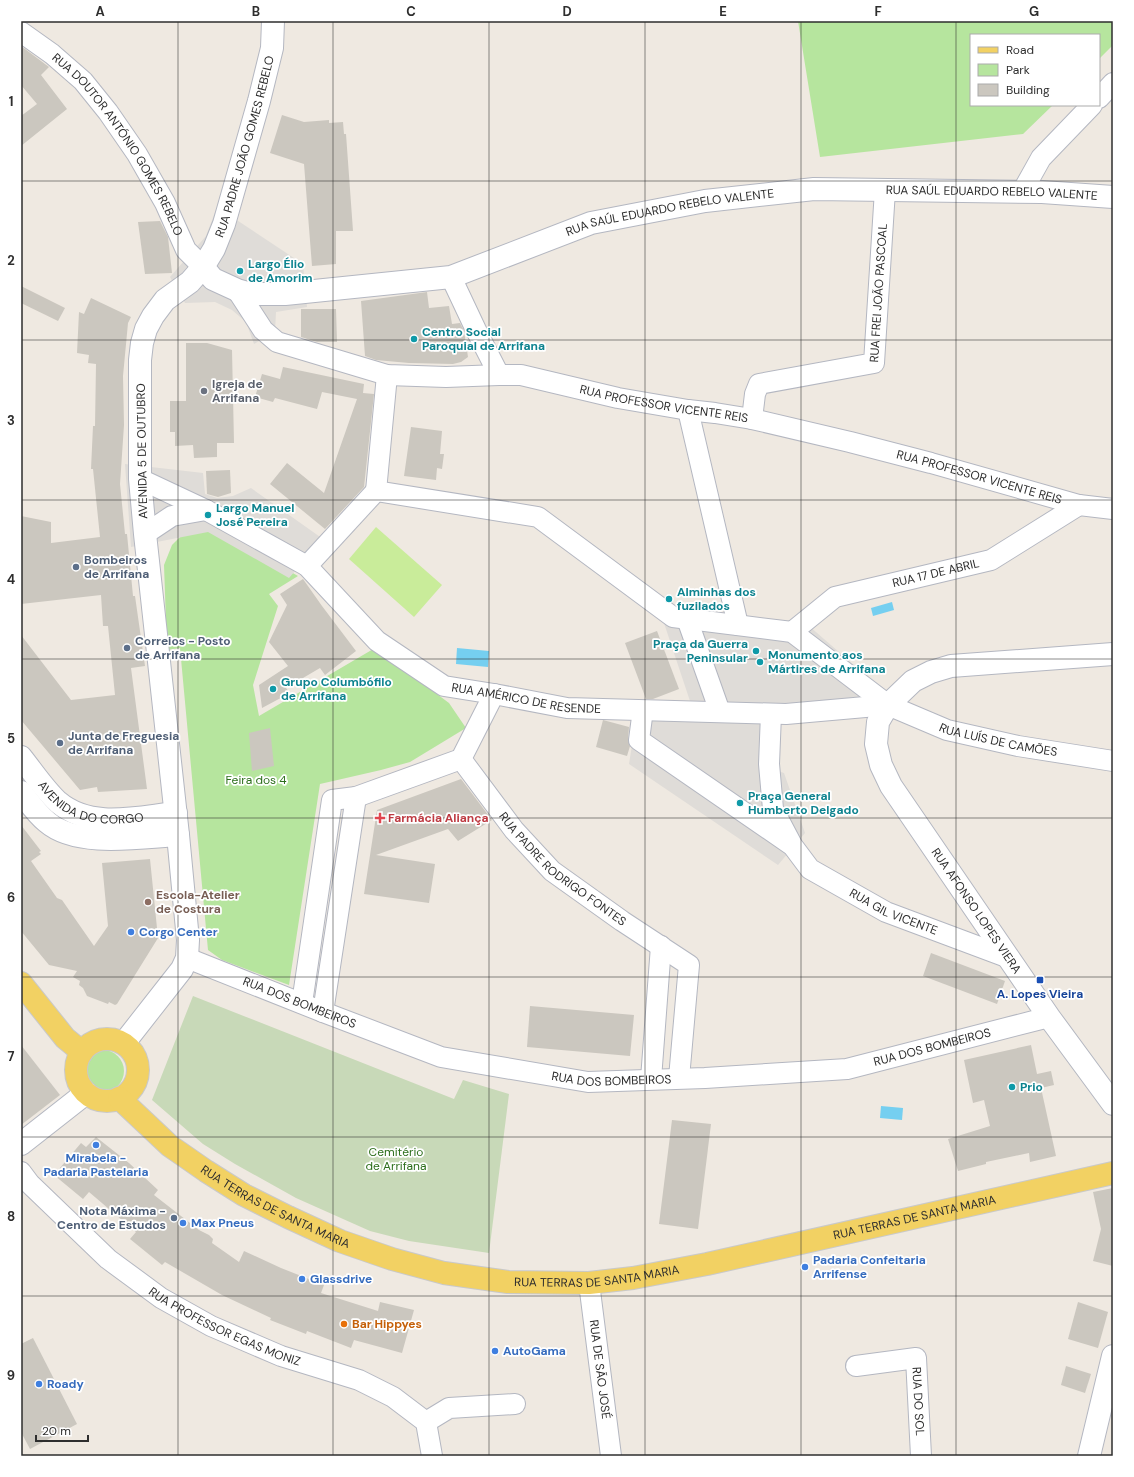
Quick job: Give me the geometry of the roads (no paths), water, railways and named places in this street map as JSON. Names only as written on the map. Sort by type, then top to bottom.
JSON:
[{"type":"main road","points":[[21,983],[65,1038],[82,1052]]},
{"type":"main road","points":[[106,1039],[124,1043],[136,1058],[138,1067],[134,1086],[127,1093],[111,1101],[94,1098],[86,1093],[80,1086],[76,1069],[82,1052],[88,1045],[96,1040],[106,1039]]},
{"type":"main road","name":"RUA TERRAS DE SANTA MARIA","points":[[119,1098],[170,1146],[244,1195],[288,1218],[340,1241],[392,1259],[444,1273],[508,1282],[590,1283],[633,1278],[707,1264],[1113,1173]]},
{"type":"street","name":"RUA PADRE JOÃO GOMES REBELO","points":[[203,267],[214,249],[226,217],[261,93],[272,48],[274,21]]},
{"type":"street","name":"RUA DOUTOR ANTÓNIO GOMES REBELO","points":[[21,32],[52,54],[82,82],[108,112],[143,165],[165,203],[186,250],[203,267]]},
{"type":"street","points":[[1100,97],[1113,83]]},
{"type":"street","points":[[1022,192],[1040,158],[1091,106]]},
{"type":"street","name":"RUA SAÚL EDUARDO REBELO VALENTE","points":[[237,290],[251,294],[285,294],[451,277],[591,223],[705,200],[814,189],[1022,192],[1113,197]]},
{"type":"street","name":"RUA FREI JOÃO PASCOAL","points":[[752,419],[755,394],[759,384],[874,362],[885,190]]},
{"type":"street","points":[[203,267],[213,278],[237,290]]},
{"type":"street","name":"AVENIDA 5 DE OUTUBRO","points":[[124,1043],[182,969],[187,958],[188,940],[176,813],[144,534],[140,479],[140,360],[142,343],[146,329],[153,316],[166,300],[190,282],[203,267]]},
{"type":"street","points":[[451,277],[499,375]]},
{"type":"street","name":"RUA PROFESSOR VICENTE REIS","points":[[237,290],[263,330],[277,342],[366,369],[387,374],[446,377],[521,375],[618,398],[752,419],[931,463],[1079,506],[1113,509]]},
{"type":"street","points":[[140,479],[206,510],[307,566],[376,491],[387,374]]},
{"type":"street","points":[[688,410],[738,626]]},
{"type":"street","points":[[376,491],[538,517],[673,618],[792,632],[888,705]]},
{"type":"street","name":"RUA 17 DE ABRIL","points":[[792,632],[835,597],[991,560],[1079,506]]},
{"type":"street","points":[[144,534],[172,516],[206,510]]},
{"type":"street","name":"RUA AMÉRICO DE RESENDE","points":[[307,566],[377,641],[444,686],[567,708],[720,712]]},
{"type":"street","points":[[687,619],[720,712],[786,714],[888,705]]},
{"type":"street","name":"RUA AFONSO LOPES VIERA","points":[[1113,654],[951,666],[931,672],[913,681],[888,705],[878,722],[876,744],[881,765],[891,786],[1049,1017],[1113,1104]]},
{"type":"street","points":[[302,1003],[332,800],[356,797],[461,760],[494,694]]},
{"type":"street","name":"RUA LUÍS DE CAMÕES","points":[[888,705],[947,730],[1018,746],[1113,761]]},
{"type":"street","points":[[771,714],[769,764],[773,809],[792,845]]},
{"type":"street","points":[[642,717],[639,740],[792,845]]},
{"type":"street","name":"AVENIDA DO CORGO","points":[[21,757],[48,792],[59,803],[85,817],[97,820],[109,820],[176,813]]},
{"type":"street","name":"RUA PADRE RODRIGO FONTES","points":[[461,760],[514,830],[552,871],[622,922],[689,965],[679,1078]]},
{"type":"street","name":"AVENIDA DO CORGO","points":[[21,792],[38,814],[48,823],[79,837],[94,839],[178,835]]},
{"type":"street","points":[[323,1012],[356,797]]},
{"type":"street","name":"RUA GIL VICENTE","points":[[792,845],[810,869],[886,912],[1009,958]]},
{"type":"street","points":[[321,875],[343,878]]},
{"type":"street","points":[[651,1079],[661,946]]},
{"type":"street","name":"RUA DOS BOMBEIROS","points":[[187,958],[441,1057],[588,1082],[705,1078],[847,1069],[1049,1017]]},
{"type":"street","points":[[21,1144],[86,1093]]},
{"type":"street","name":"RUA PROFESSOR EGAS MONIZ","points":[[21,1172],[30,1184],[108,1259],[161,1298],[211,1326],[281,1356],[359,1380],[393,1397],[426,1422]]},
{"type":"street","name":"RUA DE SÃO JOSÉ","points":[[590,1283],[611,1456]]},
{"type":"street","points":[[1089,1456],[1113,1356]]},
{"type":"street","name":"RUA DO SOL","points":[[856,1366],[916,1358],[921,1456]]},
{"type":"street","points":[[432,1456],[426,1422],[449,1408],[515,1404]]},
{"type":"water","points":[[892,602],[894,610],[873,616],[871,608]]},
{"type":"water","points":[[457,648],[489,651],[488,667],[456,664]]},
{"type":"water","points":[[881,1106],[903,1108],[902,1120],[880,1118]]},
{"type":"place","name":"Largo Élio de Amorim","points":[[240,271]]},
{"type":"place","name":"Centro Social Paroquial de Arrifana","points":[[414,339]]},
{"type":"place","name":"Igreja de Arrifana","points":[[204,391]]},
{"type":"place","name":"Largo Manuel José Pereira","points":[[208,515]]},
{"type":"place","name":"Bombeiros de Arrifana","points":[[76,567]]},
{"type":"place","name":"Alminhas dos fuzilados","points":[[669,599]]},
{"type":"place","name":"Correios - Posto de Arrifana","points":[[127,648]]},
{"type":"place","name":"Praça da Guerra Peninsular","points":[[756,651]]},
{"type":"place","name":"Monumento aos Mártires de Arrifana","points":[[760,662]]},
{"type":"place","name":"Grupo Columbófilo de Arrifana","points":[[273,689]]},
{"type":"place","name":"Junta de Freguesia de Arrifana","points":[[60,743]]},
{"type":"place","name":"Praça General Humberto Delgado","points":[[740,803]]},
{"type":"place","name":"Farmácia Aliança","points":[[380,818]]},
{"type":"place","name":"Escola-Atelier de Costura","points":[[148,902]]},
{"type":"place","name":"Corgo Center","points":[[131,932]]},
{"type":"place","name":"A. Lopes Vieira","points":[[1040,980]]},
{"type":"place","name":"Prio","points":[[1012,1087]]},
{"type":"place","name":"Mirabela - Padaria Pastelaria","points":[[96,1145]]},
{"type":"place","name":"Nota Máxima - Centro de Estudos","points":[[174,1218]]},
{"type":"place","name":"Max Pneus","points":[[183,1223]]},
{"type":"place","name":"Padaria Confeitaria Arrifense","points":[[805,1267]]},
{"type":"place","name":"Glassdrive","points":[[302,1279]]},
{"type":"place","name":"Bar Hippyes","points":[[344,1324]]},
{"type":"place","name":"AutoGama","points":[[495,1351]]},
{"type":"place","name":"Roady","points":[[39,1384]]},
{"type":"park label","name":"Feira dos 4","points":[[256,780]]},
{"type":"park label","name":"Cemitério de Arrifana","points":[[396,1159]]}]
